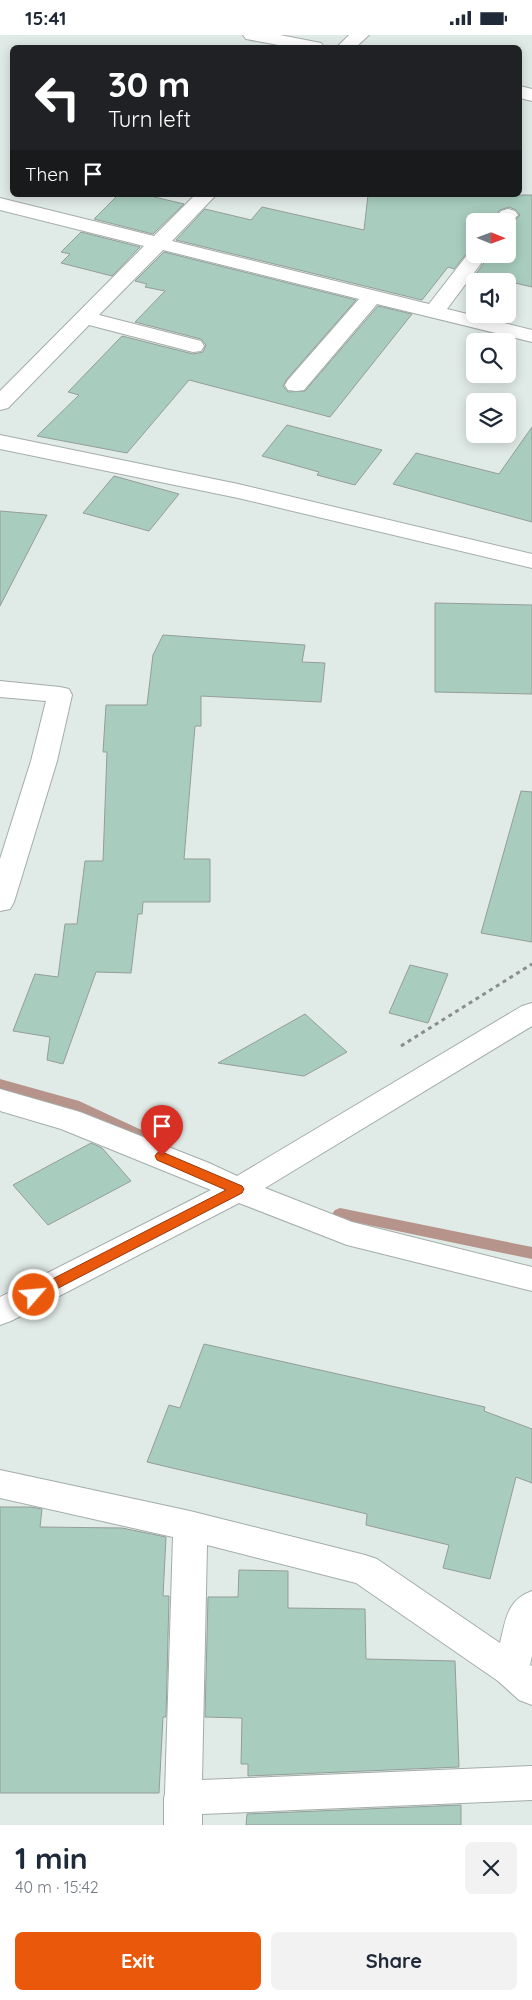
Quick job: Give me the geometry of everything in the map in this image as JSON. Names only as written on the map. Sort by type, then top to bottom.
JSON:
[{"type":"street","points":[[252,35],[304,45]]},
{"type":"street","points":[[348,45],[360,35]]},
{"type":"street","points":[[0,403],[204,197]]},
{"type":"street","points":[[0,204],[532,335]]},
{"type":"street","points":[[434,311],[471,263]]},
{"type":"street","points":[[296,385],[372,296]]},
{"type":"street","points":[[85,318],[193,346]]},
{"type":"street","points":[[0,442],[238,491],[532,561]]},
{"type":"street","points":[[0,689],[60,695],[44,761],[5,871],[0,902]]},
{"type":"street","points":[[0,1312],[238,1189],[532,1013]]},
{"type":"street","points":[[0,1100],[70,1120],[347,1233],[532,1279]]},
{"type":"street","points":[[0,1484],[190,1526],[365,1570],[521,1679]]},
{"type":"street","points":[[190,1526],[183,1812],[532,1783]]},
{"type":"street","points":[[521,1679],[524,1617],[532,1606]]},
{"type":"path","points":[[392,1051],[532,964]]},
{"type":"building","points":[[522,195],[532,195],[532,287],[516,283],[516,273],[477,273],[484,263],[516,263],[516,219],[520,215],[516,210],[509,207],[500,210],[498,213],[466,213],[466,254],[454,269],[448,267],[422,300],[176,240],[205,209],[251,220],[262,207],[364,230],[368,197],[522,197]]},
{"type":"building","points":[[116,197],[154,197],[184,204],[153,234],[94,219]]},
{"type":"building","points":[[81,232],[140,247],[112,276],[61,263],[70,254],[61,252]]},
{"type":"building","points":[[164,252],[356,300],[287,379],[283,386],[288,392],[305,391],[378,306],[412,314],[330,417],[189,380],[127,453],[37,436],[79,395],[68,392],[122,336],[193,354],[203,352],[206,345],[201,339],[135,322],[165,291],[145,287],[147,284],[135,281]]},
{"type":"building","points":[[287,425],[382,450],[355,485],[317,475],[319,472],[262,456]]},
{"type":"building","points":[[532,427],[532,522],[393,484],[416,453],[499,474]]},
{"type":"building","points":[[114,476],[179,494],[149,531],[83,513]]},
{"type":"building","points":[[0,511],[47,515],[0,606]]},
{"type":"building","points":[[435,603],[532,605],[532,694],[435,692]]},
{"type":"building","points":[[163,635],[305,645],[302,662],[325,663],[321,702],[201,696],[201,726],[195,726],[184,859],[210,859],[210,902],[143,902],[142,914],[138,914],[131,973],[96,972],[63,1064],[47,1060],[50,1037],[13,1031],[35,974],[58,977],[65,924],[77,924],[85,861],[103,861],[107,752],[103,752],[106,705],[147,705],[153,655]]},
{"type":"building","points":[[521,791],[532,792],[532,942],[481,933]]},
{"type":"building","points":[[410,965],[448,974],[428,1023],[389,1013]]},
{"type":"building","points":[[305,1014],[347,1052],[304,1076],[218,1063]]},
{"type":"building","points":[[91,1143],[102,1148],[131,1181],[48,1225],[13,1185]]},
{"type":"building","points":[[204,1344],[485,1407],[484,1411],[532,1429],[532,1483],[516,1477],[490,1579],[443,1568],[449,1545],[366,1525],[367,1514],[147,1462],[169,1405],[180,1408]]},
{"type":"building","points":[[0,1507],[42,1509],[40,1527],[122,1528],[166,1537],[163,1596],[169,1596],[166,1717],[163,1717],[159,1793],[0,1793]]},
{"type":"building","points":[[239,1570],[288,1571],[288,1608],[365,1609],[366,1659],[455,1661],[459,1767],[248,1776],[248,1764],[241,1764],[242,1718],[205,1717],[208,1597],[238,1597]]},
{"type":"building","points":[[461,1805],[461,1825],[246,1825],[247,1814]]},
{"type":"waterway","points":[[0,1084],[74,1105],[156,1143]]},
{"type":"waterway","points":[[340,1214],[532,1253]]},
{"type":"route","points":[[34,1295],[238,1189],[162,1156]]}]
